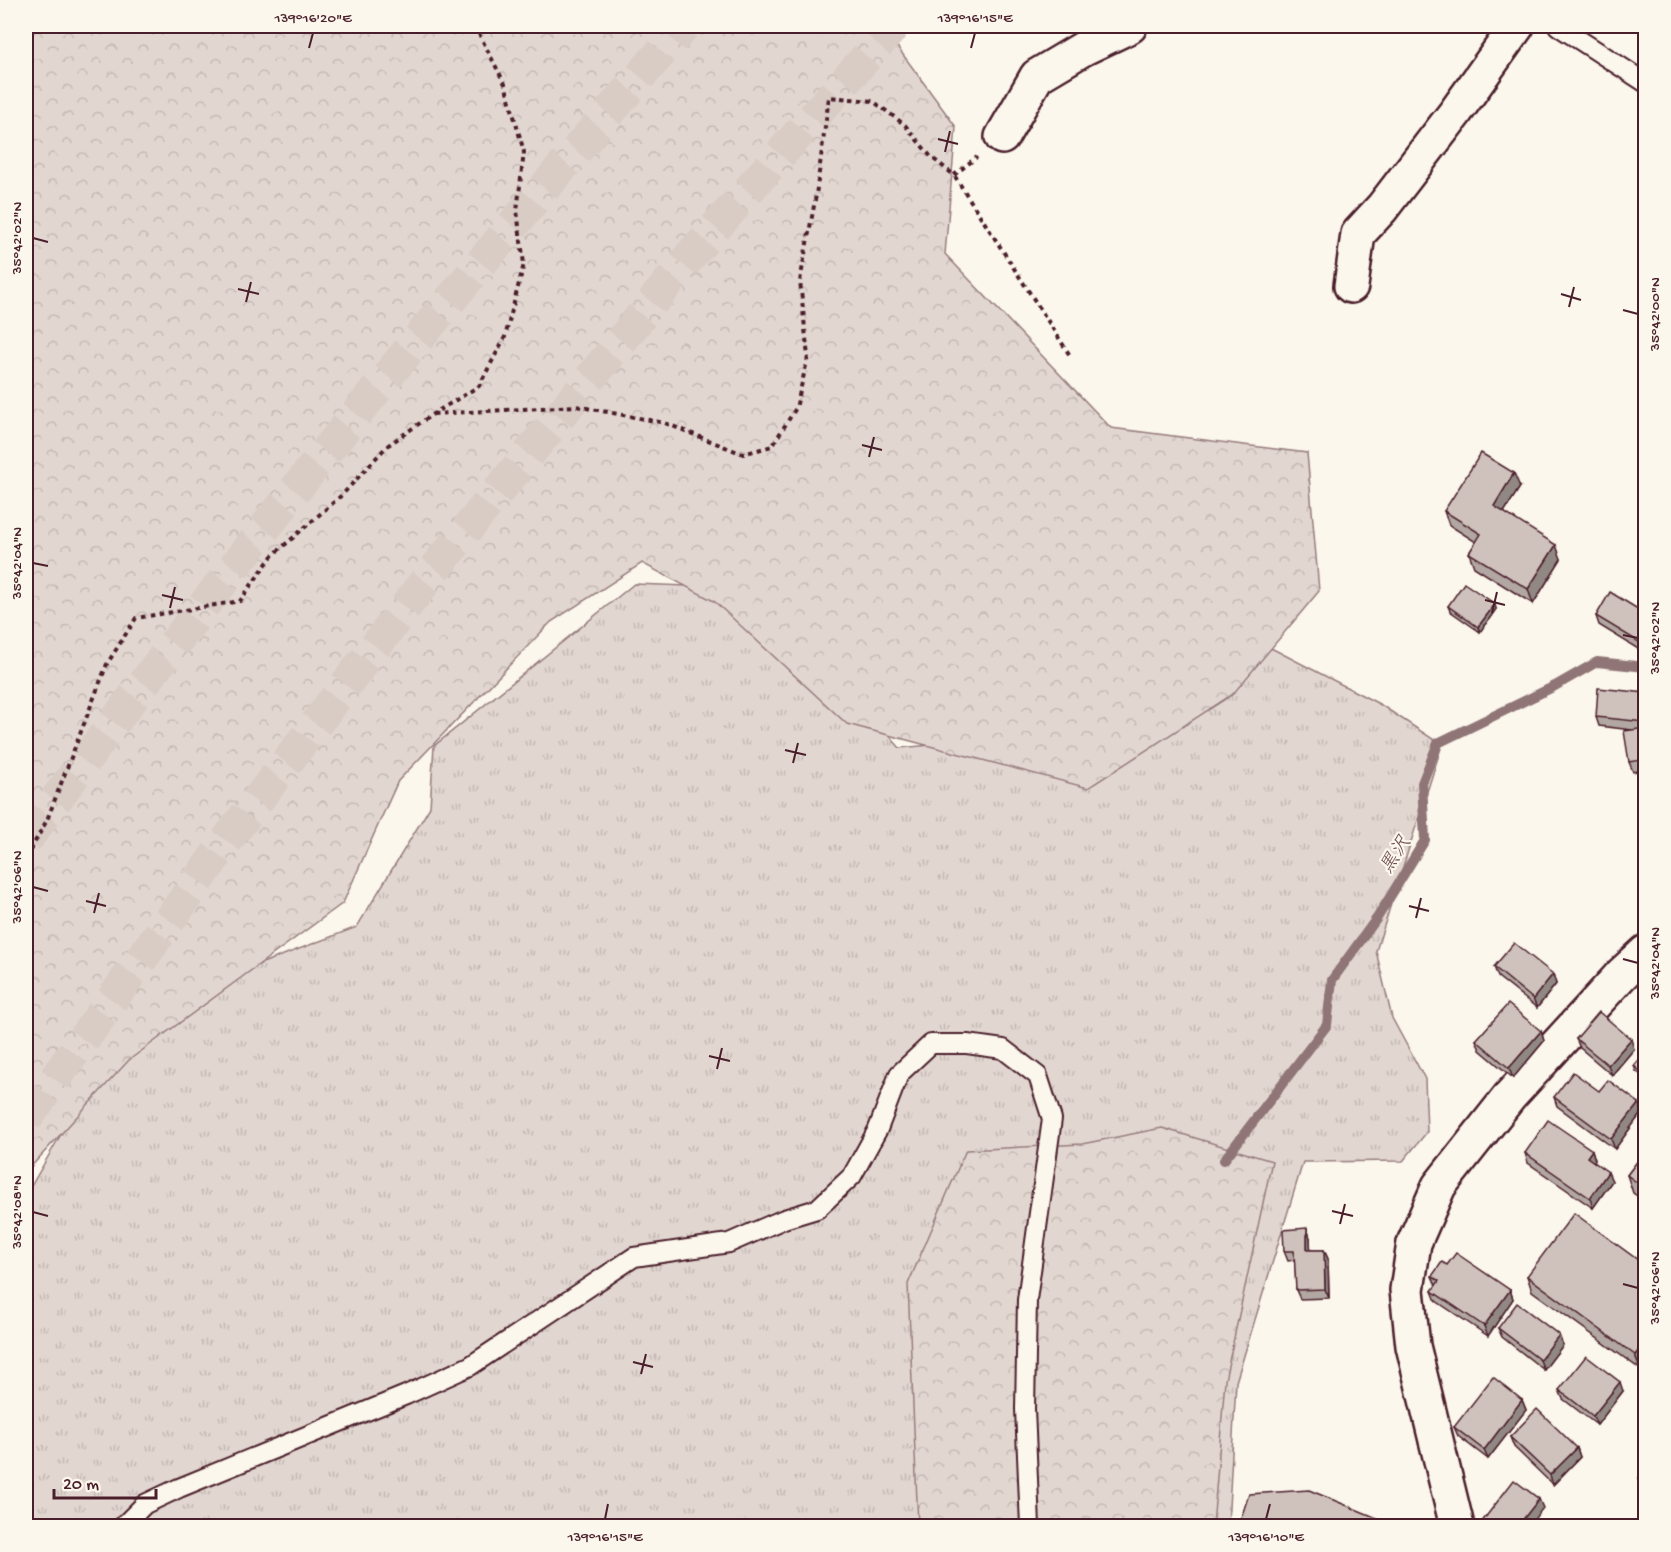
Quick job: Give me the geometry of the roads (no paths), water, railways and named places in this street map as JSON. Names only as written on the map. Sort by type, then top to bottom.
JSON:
[{"type":"street","points":[[1002,137],[1037,76],[1084,48],[1130,26]]},
{"type":"street","points":[[1351,286],[1358,234],[1382,208],[1455,113],[1517,26]]},
{"type":"street","points":[[1457,1527],[1413,1346],[1407,1290],[1414,1244],[1439,1186],[1503,1105],[1622,974],[1646,952]]},
{"type":"lane","points":[[1558,26],[1646,83]]},
{"type":"lane","points":[[123,1527],[145,1504],[470,1366],[634,1257],[729,1243],[784,1219],[817,1209],[852,1176],[878,1129],[899,1074],[931,1044],[955,1044],[1004,1049],[1038,1076],[1052,1119],[1027,1300],[1025,1409],[1030,1527]]},
{"type":"waterway","name":"黒沢","points":[[1224,1160],[1327,1025],[1332,980],[1377,918],[1425,840],[1422,783],[1438,743],[1555,686],[1597,662],[1646,667]]},
{"type":"tunnel","points":[[26,840],[184,631],[347,426],[514,224],[684,26]]},
{"type":"tunnel","points":[[26,1119],[230,836],[437,566],[691,255],[894,26]]}]
